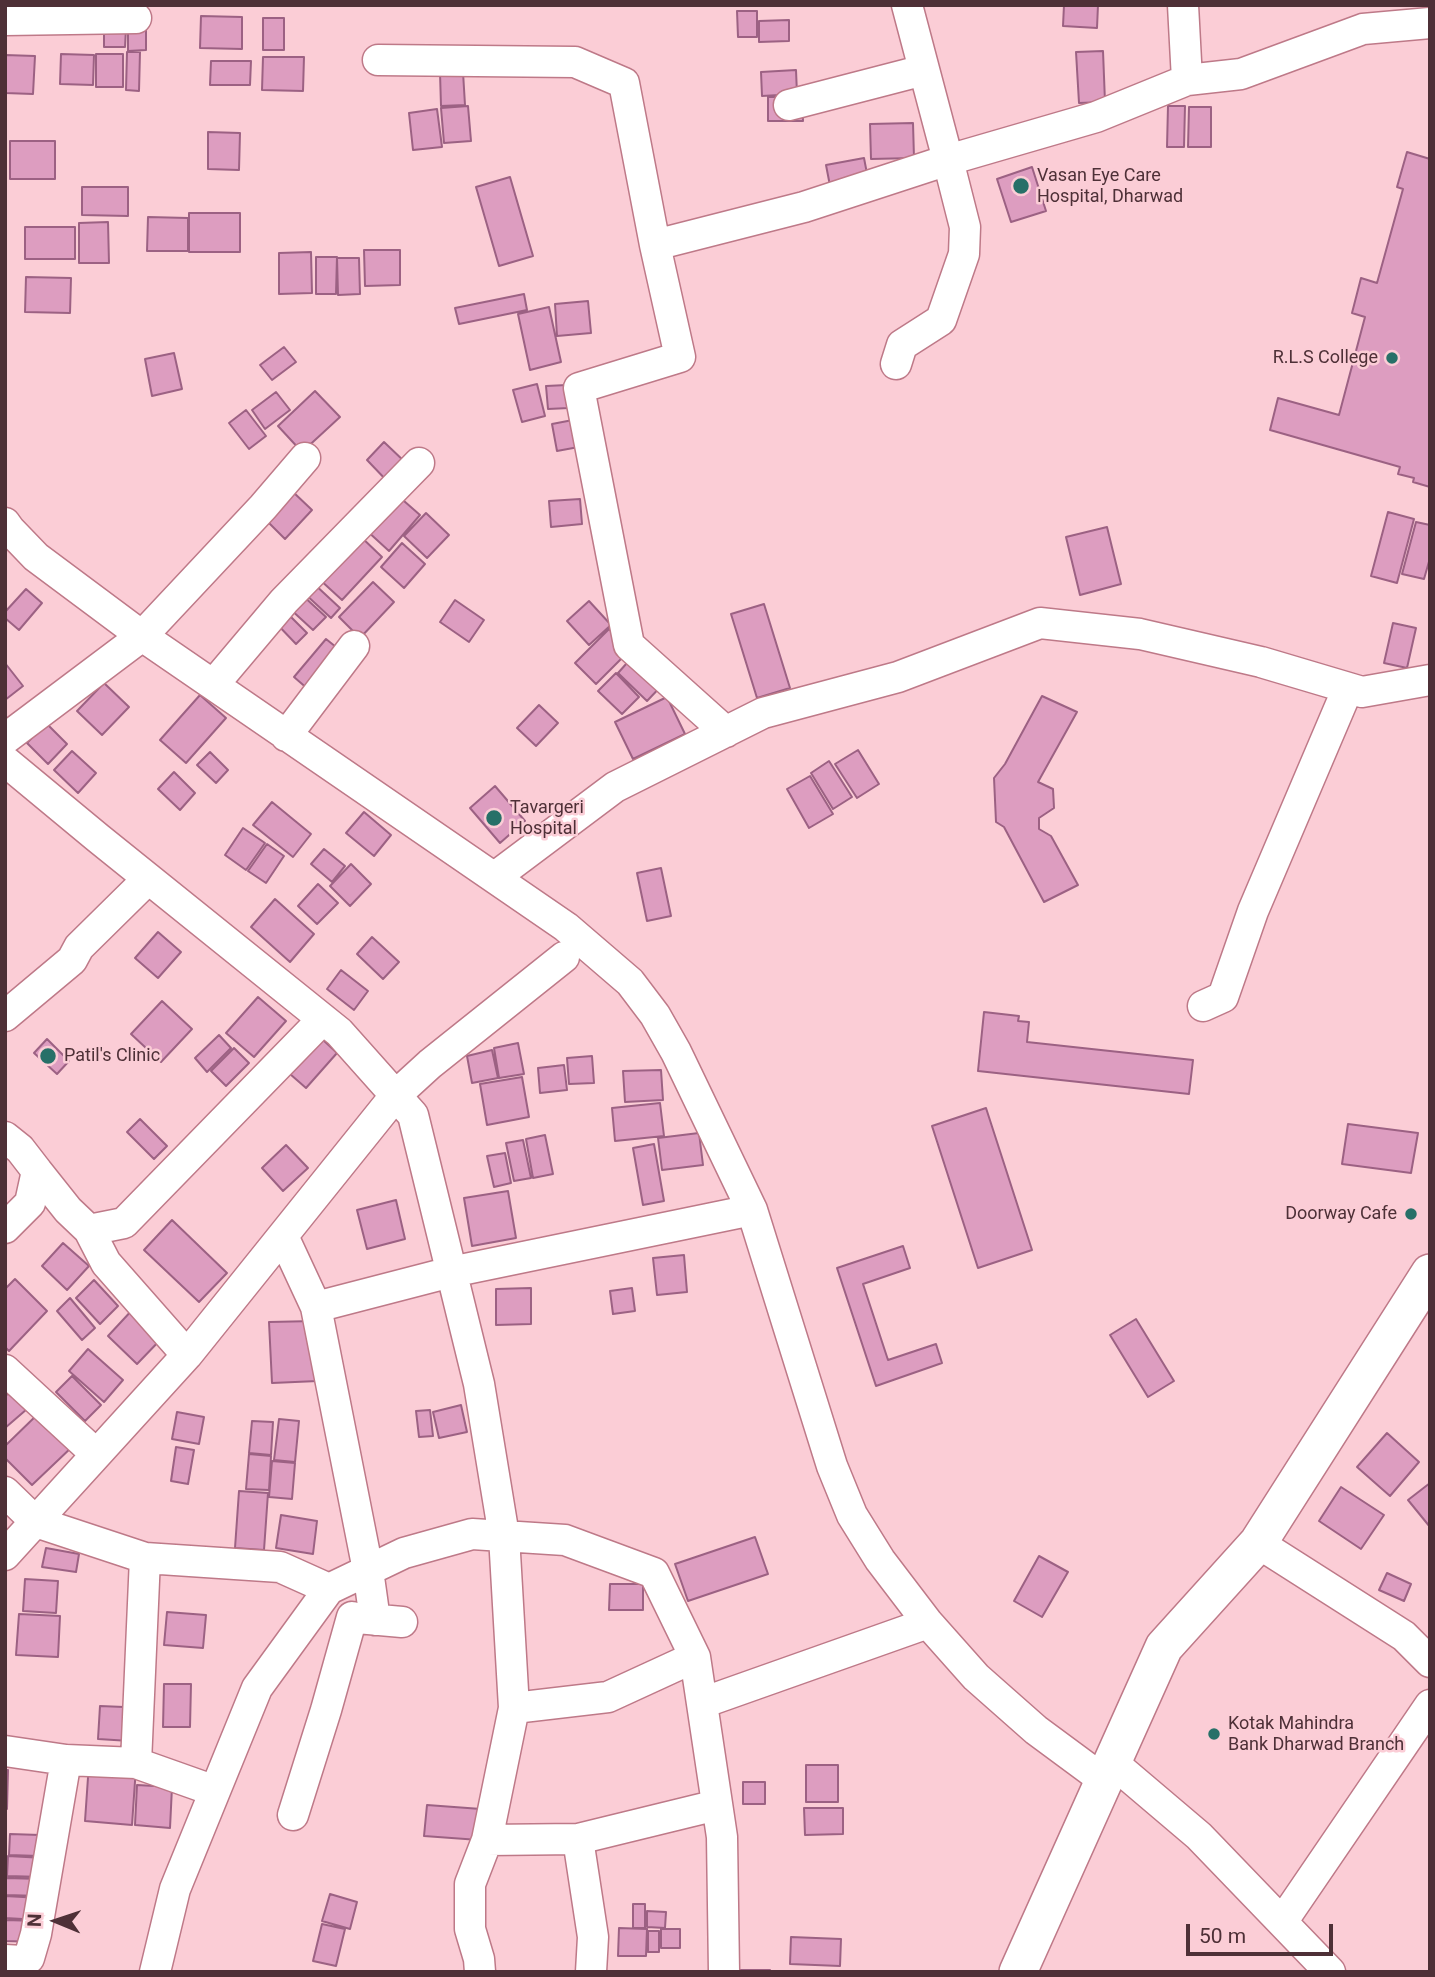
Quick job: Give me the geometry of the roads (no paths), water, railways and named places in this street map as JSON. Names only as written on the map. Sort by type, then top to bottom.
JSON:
[{"type":"main road","points":[[1018,1972],[1164,1647],[1258,1543],[1430,1273]]},
{"type":"street","points":[[896,364],[902,345],[941,320],[964,254],[965,227],[907,5]]},
{"type":"street","points":[[1183,5],[1187,80]]},
{"type":"street","points":[[5,20],[136,18]]},
{"type":"street","points":[[656,245],[804,207],[948,160],[1096,117],[1187,80],[1241,74],[1363,29],[1430,23]]},
{"type":"street","points":[[378,60],[575,62],[624,83],[680,357],[579,388],[629,645],[726,732]]},
{"type":"street","points":[[789,105],[924,70]]},
{"type":"street","points":[[5,740],[142,636],[263,508],[305,458]]},
{"type":"street","points":[[214,684],[284,601],[419,463]]},
{"type":"street","points":[[5,523],[36,557],[142,636],[566,927],[630,982],[655,1015],[676,1052],[752,1210],[832,1466],[852,1515],[880,1560],[928,1623],[976,1677],[1036,1730],[1109,1772],[1199,1836],[1330,1972]]},
{"type":"street","points":[[495,877],[615,787],[764,713],[898,677],[1040,623],[1140,634],[1261,662],[1362,692],[1430,680]]},
{"type":"street","points":[[286,736],[354,646]]},
{"type":"street","points":[[1203,1006],[1223,997],[1253,911],[1348,688]]},
{"type":"street","points":[[5,761],[339,1032],[413,1115],[479,1384],[503,1536],[514,1708],[487,1840],[470,1884],[470,1929],[480,1972]]},
{"type":"street","points":[[5,1016],[72,960],[79,947],[148,879]]},
{"type":"street","points":[[5,1555],[187,1355],[395,1096],[430,1064],[564,957]]},
{"type":"street","points":[[89,1230],[124,1223],[323,1019]]},
{"type":"street","points":[[5,1137],[20,1149],[68,1210],[89,1230],[106,1263],[187,1355]]},
{"type":"street","points":[[5,1228],[30,1203],[37,1171]]},
{"type":"street","points":[[316,1307],[451,1272],[752,1210]]},
{"type":"street","points":[[283,1236],[316,1307],[377,1620],[326,1710],[293,1815]]},
{"type":"street","points":[[5,1370],[96,1454]]},
{"type":"street","points":[[5,1492],[36,1522],[145,1558],[280,1567],[329,1589]]},
{"type":"street","points":[[155,1972],[175,1889],[257,1688],[329,1589],[404,1553],[472,1534],[565,1540],[654,1573],[695,1657],[722,1837],[724,1972]]},
{"type":"street","points":[[1258,1543],[1404,1636],[1430,1662]]},
{"type":"street","points":[[136,1763],[145,1558]]},
{"type":"street","points":[[311,1614],[377,1620]]},
{"type":"street","points":[[702,1703],[928,1623]]},
{"type":"street","points":[[514,1708],[608,1698],[695,1657]]},
{"type":"street","points":[[1282,1922],[1430,1705]]},
{"type":"street","points":[[5,1751],[66,1760],[136,1763],[215,1791]]},
{"type":"street","points":[[5,1960],[22,1961],[29,1958],[36,1934],[66,1760]]},
{"type":"street","points":[[487,1840],[578,1839],[717,1805]]},
{"type":"street","points":[[578,1839],[593,1937],[591,1972]]},
{"type":"place","name":"Vasan Eye Care Hospital, Dharwad","points":[[1021,186]]},
{"type":"place","name":"R.L.S College","points":[[1392,358]]},
{"type":"place","name":"Tavargeri Hospital","points":[[494,818]]},
{"type":"place","name":"Patil's Clinic","points":[[48,1056]]},
{"type":"place","name":"Doorway Cafe","points":[[1411,1214]]},
{"type":"place","name":"Kotak Mahindra Bank Dharwad Branch","points":[[1214,1734]]}]
